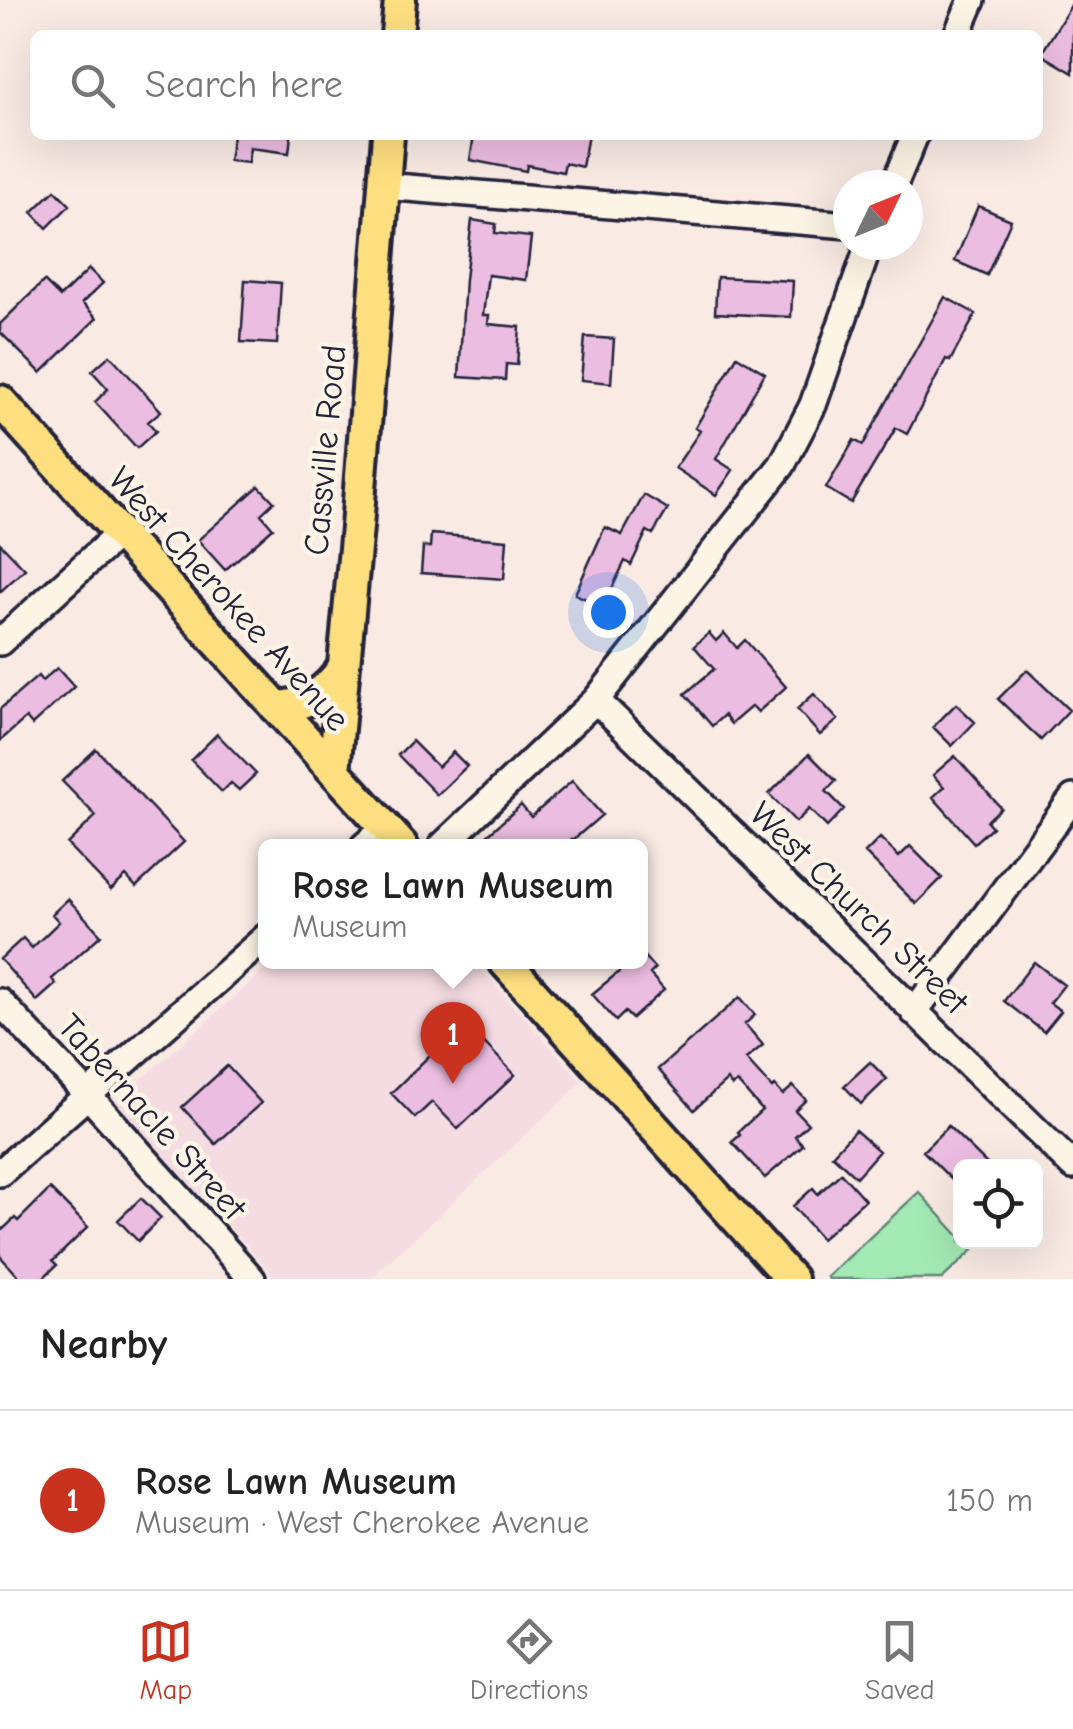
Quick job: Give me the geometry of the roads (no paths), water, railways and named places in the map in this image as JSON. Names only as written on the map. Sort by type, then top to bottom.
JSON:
[{"type":"main road","points":[[397,30],[400,0]]},
{"type":"main road","name":"Cassville Road","points":[[334,771],[388,140]]},
{"type":"main road","name":"West Cherokee Avenue","points":[[0,402],[334,771],[383,839]]},
{"type":"main road","points":[[276,708],[311,699],[329,686],[343,668]]},
{"type":"main road","points":[[511,969],[792,1279]]},
{"type":"street","points":[[959,30],[972,0]]},
{"type":"street","points":[[900,170],[913,140]]},
{"type":"street","points":[[384,186],[833,224]]},
{"type":"street","points":[[449,839],[596,700],[782,466],[813,405],[865,260]]},
{"type":"street","points":[[0,642],[120,533]]},
{"type":"street","name":"West Church Street","points":[[596,700],[1073,1166]]},
{"type":"street","points":[[914,1012],[1073,798]]},
{"type":"street","points":[[0,1173],[258,944]]},
{"type":"street","name":"Tabernacle Street","points":[[0,1002],[252,1279]]},
{"type":"place","name":"Rose Lawn Museum","points":[[453,1084]]}]
